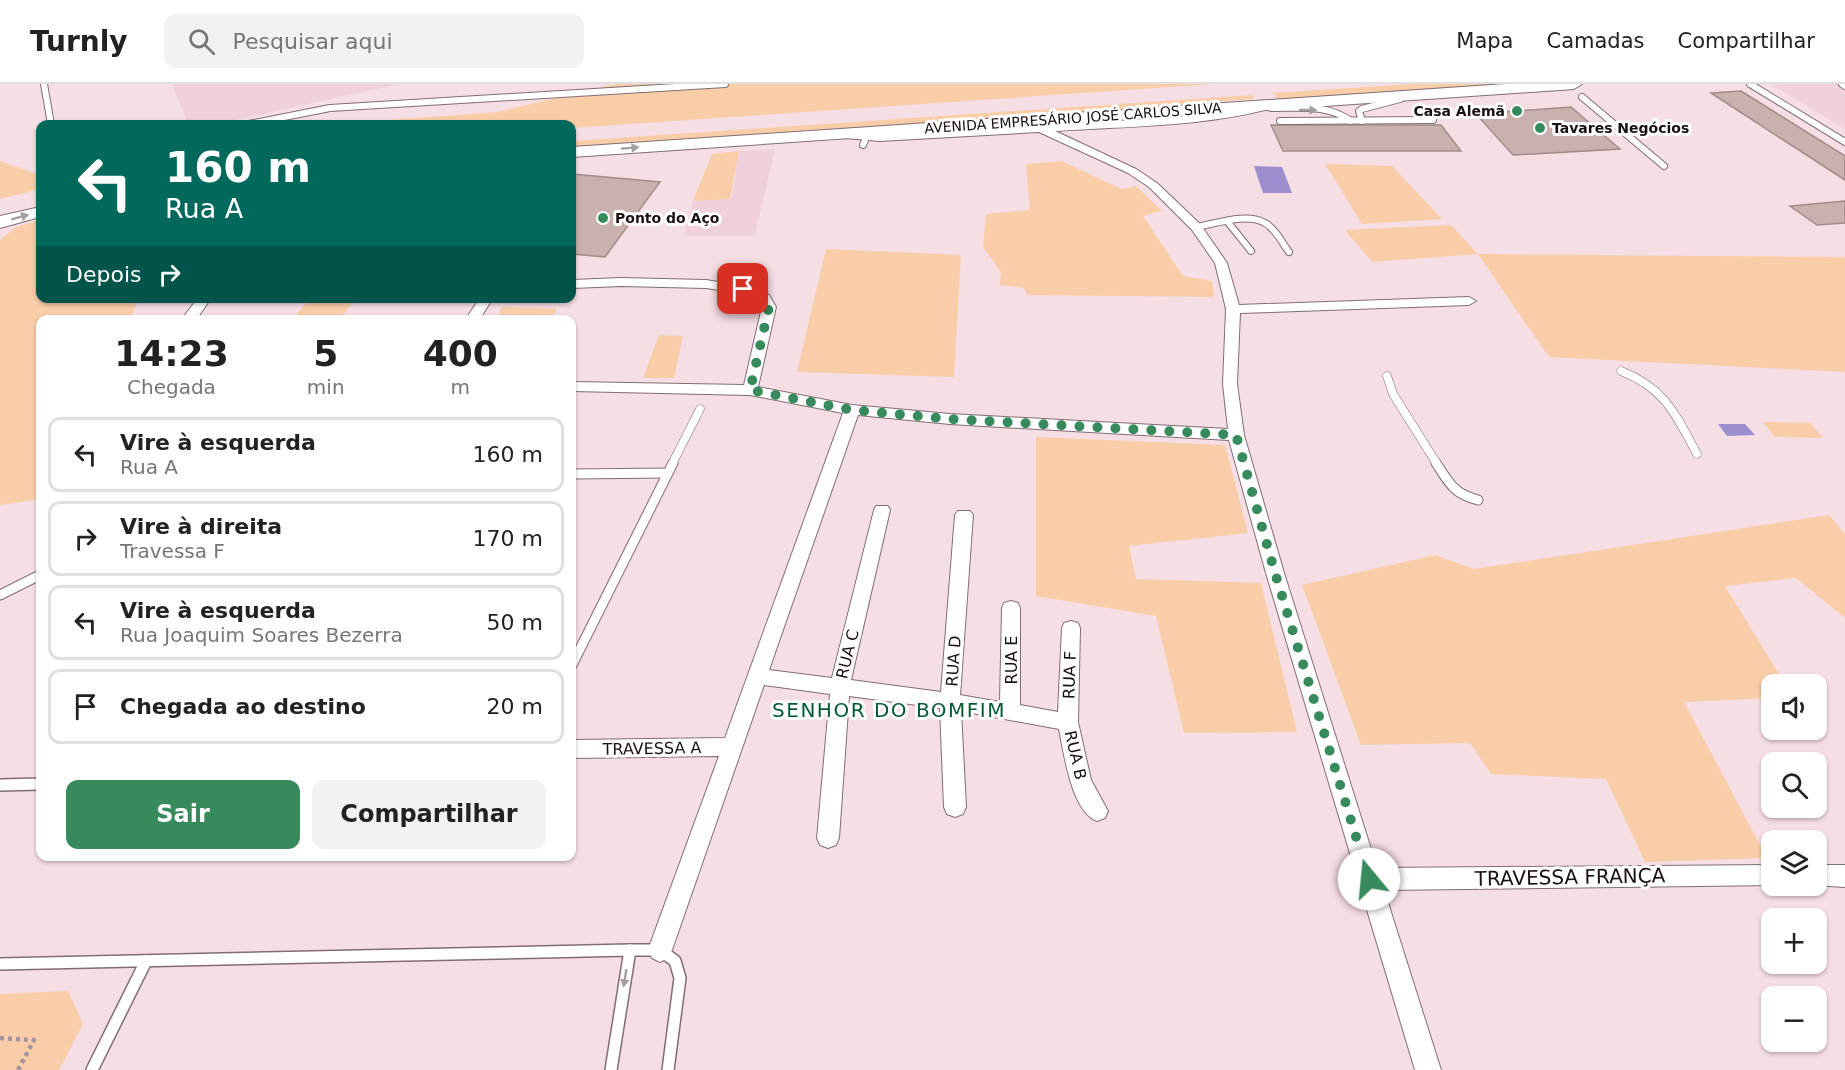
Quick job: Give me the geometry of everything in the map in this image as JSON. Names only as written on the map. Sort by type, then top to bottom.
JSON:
[{"type":"main road","name":"AVENIDA EMPRESÁRIO JOSÉ CARLOS SILVA","points":[[576,152],[833,134],[1122,119],[1268,102],[1364,84]]},
{"type":"main road","name":"AVENIDA EMPRESÁRIO JOSÉ CARLOS SILVA","points":[[576,138],[1423,94],[1578,90]]},
{"type":"main road","points":[[0,208],[36,198]]},
{"type":"main road","points":[[0,222],[36,213]]},
{"type":"street","points":[[833,134],[865,142],[1042,129],[1122,119]]},
{"type":"street","points":[[1042,129],[1132,171],[1153,185],[1196,227],[1221,263],[1233,309],[1230,384],[1236,435],[1275,573],[1428,1070]]},
{"type":"street","points":[[576,284],[621,282],[706,284],[756,292],[764,298],[769,307],[750,390]]},
{"type":"street","points":[[1233,309],[1469,301]]},
{"type":"street","points":[[192,315],[201,303]]},
{"type":"street","points":[[576,387],[750,390],[852,410],[950,419],[1236,435]]},
{"type":"street","points":[[660,950],[852,410]]},
{"type":"street","name":"RUA C","points":[[828,838],[840,687],[882,510]]},
{"type":"street","name":"RUA D","points":[[955,807],[950,701],[964,515]]},
{"type":"street","name":"RUA E","points":[[1010,712],[1011,608]]},
{"type":"street","name":"RUA F","points":[[1068,722],[1071,628]]},
{"type":"street","name":"RUA B","points":[[756,676],[950,701],[1068,722],[1086,797],[1097,811]]},
{"type":"street","name":"TRAVESSA A","points":[[576,749],[732,747]]},
{"type":"street","name":"TRAVESSA FRANÇA","points":[[1369,879],[1761,876]]},
{"type":"street","points":[[1827,876],[1845,876]]},
{"type":"lane","points":[[44,84],[50,120]]},
{"type":"lane","points":[[269,120],[330,108],[725,84]]},
{"type":"lane","points":[[1750,84],[1845,142]]},
{"type":"lane","points":[[1578,90],[1664,166]]},
{"type":"lane","points":[[1362,120],[1359,111],[1362,109],[1423,94]]},
{"type":"lane","points":[[1268,102],[1329,110],[1343,114],[1351,121]]},
{"type":"lane","points":[[1280,121],[1433,120]]},
{"type":"lane","points":[[1196,227],[1227,221],[1264,222],[1289,252]]},
{"type":"lane","points":[[1227,221],[1251,250]]},
{"type":"lane","points":[[1621,371],[1638,376],[1659,390],[1671,406],[1697,454]]},
{"type":"lane","points":[[1387,376],[1394,394],[1452,488],[1461,495],[1478,500]]},
{"type":"lane","points":[[576,657],[700,409]]},
{"type":"lane","points":[[576,474],[668,473]]},
{"type":"lane","points":[[0,594],[36,577]]},
{"type":"lane","points":[[0,785],[36,784]]},
{"type":"lane","points":[[611,1070],[630,950]]},
{"type":"lane","points":[[0,964],[660,950],[675,961],[680,978],[668,1070]]},
{"type":"lane","points":[[92,1070],[146,961]]},
{"type":"path","points":[[0,1038],[34,1040],[18,1070]]},
{"type":"shaded area","points":[[172,84],[399,84],[234,120],[186,120]]},
{"type":"shaded area","points":[[615,84],[1214,84],[576,128],[576,120],[388,120],[497,112]]},
{"type":"shaded area","points":[[1413,84],[1511,84],[1278,99],[1273,93]]},
{"type":"shaded area","points":[[1845,84],[1845,129],[1772,85]]},
{"type":"shaded area","points":[[1253,95],[1254,99],[576,149],[576,141]]},
{"type":"shaded area","points":[[775,149],[755,235],[684,235],[693,201],[732,198],[739,151]]},
{"type":"shaded area","points":[[739,151],[730,199],[693,201],[712,154]]},
{"type":"shaded area","points":[[0,161],[36,174],[36,190],[0,199]]},
{"type":"shaded area","points":[[1062,161],[1121,189],[1136,186],[1162,211],[1143,216],[1183,276],[1212,281],[1214,297],[1027,295],[1024,288],[1000,285],[1001,272],[983,247],[986,214],[1030,210],[1026,164]]},
{"type":"shaded area","points":[[1325,164],[1392,166],[1442,219],[1362,224]]},
{"type":"shaded area","points":[[1254,166],[1282,167],[1292,193],[1263,193]]},
{"type":"shaded area","points":[[36,221],[36,303],[137,303],[132,315],[36,315],[36,500],[0,505],[0,240],[16,227]]},
{"type":"shaded area","points":[[1451,225],[1478,254],[1372,262],[1345,230]]},
{"type":"shaded area","points":[[826,249],[961,255],[954,377],[797,372]]},
{"type":"shaded area","points":[[1478,254],[1845,257],[1845,372],[1549,357]]},
{"type":"shaded area","points":[[306,303],[352,303],[343,315],[296,315]]},
{"type":"shaded area","points":[[502,307],[557,309],[553,315],[498,315]]},
{"type":"shaded area","points":[[659,335],[683,336],[674,378],[643,378]]},
{"type":"shaded area","points":[[1763,422],[1810,423],[1823,438],[1775,437]]},
{"type":"shaded area","points":[[1718,424],[1745,424],[1755,435],[1727,436]]},
{"type":"shaded area","points":[[1036,437],[1225,445],[1248,533],[1129,546],[1136,579],[1261,583],[1297,732],[1184,733],[1156,616],[1036,596]]},
{"type":"shaded area","points":[[1829,515],[1845,534],[1845,618],[1796,578],[1725,586],[1779,674],[1761,674],[1761,698],[1684,702],[1761,847],[1761,858],[1645,862],[1606,779],[1491,774],[1470,743],[1361,745],[1302,585],[1435,555],[1474,569]]},
{"type":"shaded area","points":[[68,991],[83,1024],[59,1070],[0,1070],[0,994]]},
{"type":"building","points":[[1741,91],[1845,156],[1845,180],[1711,93]]},
{"type":"building","name":"Tavares Negócios","points":[[1571,107],[1620,149],[1513,155],[1476,114]]},
{"type":"building","points":[[1271,125],[1441,125],[1461,151],[1283,151]]},
{"type":"building","name":"Ponto do Aço","points":[[576,174],[660,182],[605,257],[576,254]]},
{"type":"building","points":[[1845,201],[1845,223],[1817,225],[1790,206]]},
{"type":"place","name":"Casa Alemã","points":[[1517,111]]},
{"type":"place","name":"Tavares Negócios","points":[[1540,128]]},
{"type":"place","name":"Ponto do Aço","points":[[603,218]]},
{"type":"district","name":"SENHOR DO BOMFIM","points":[[889,710]]},
{"type":"route","points":[[743,289],[756,292],[764,298],[769,307],[750,390],[852,410],[950,419],[1236,435],[1275,573],[1369,879]]}]
